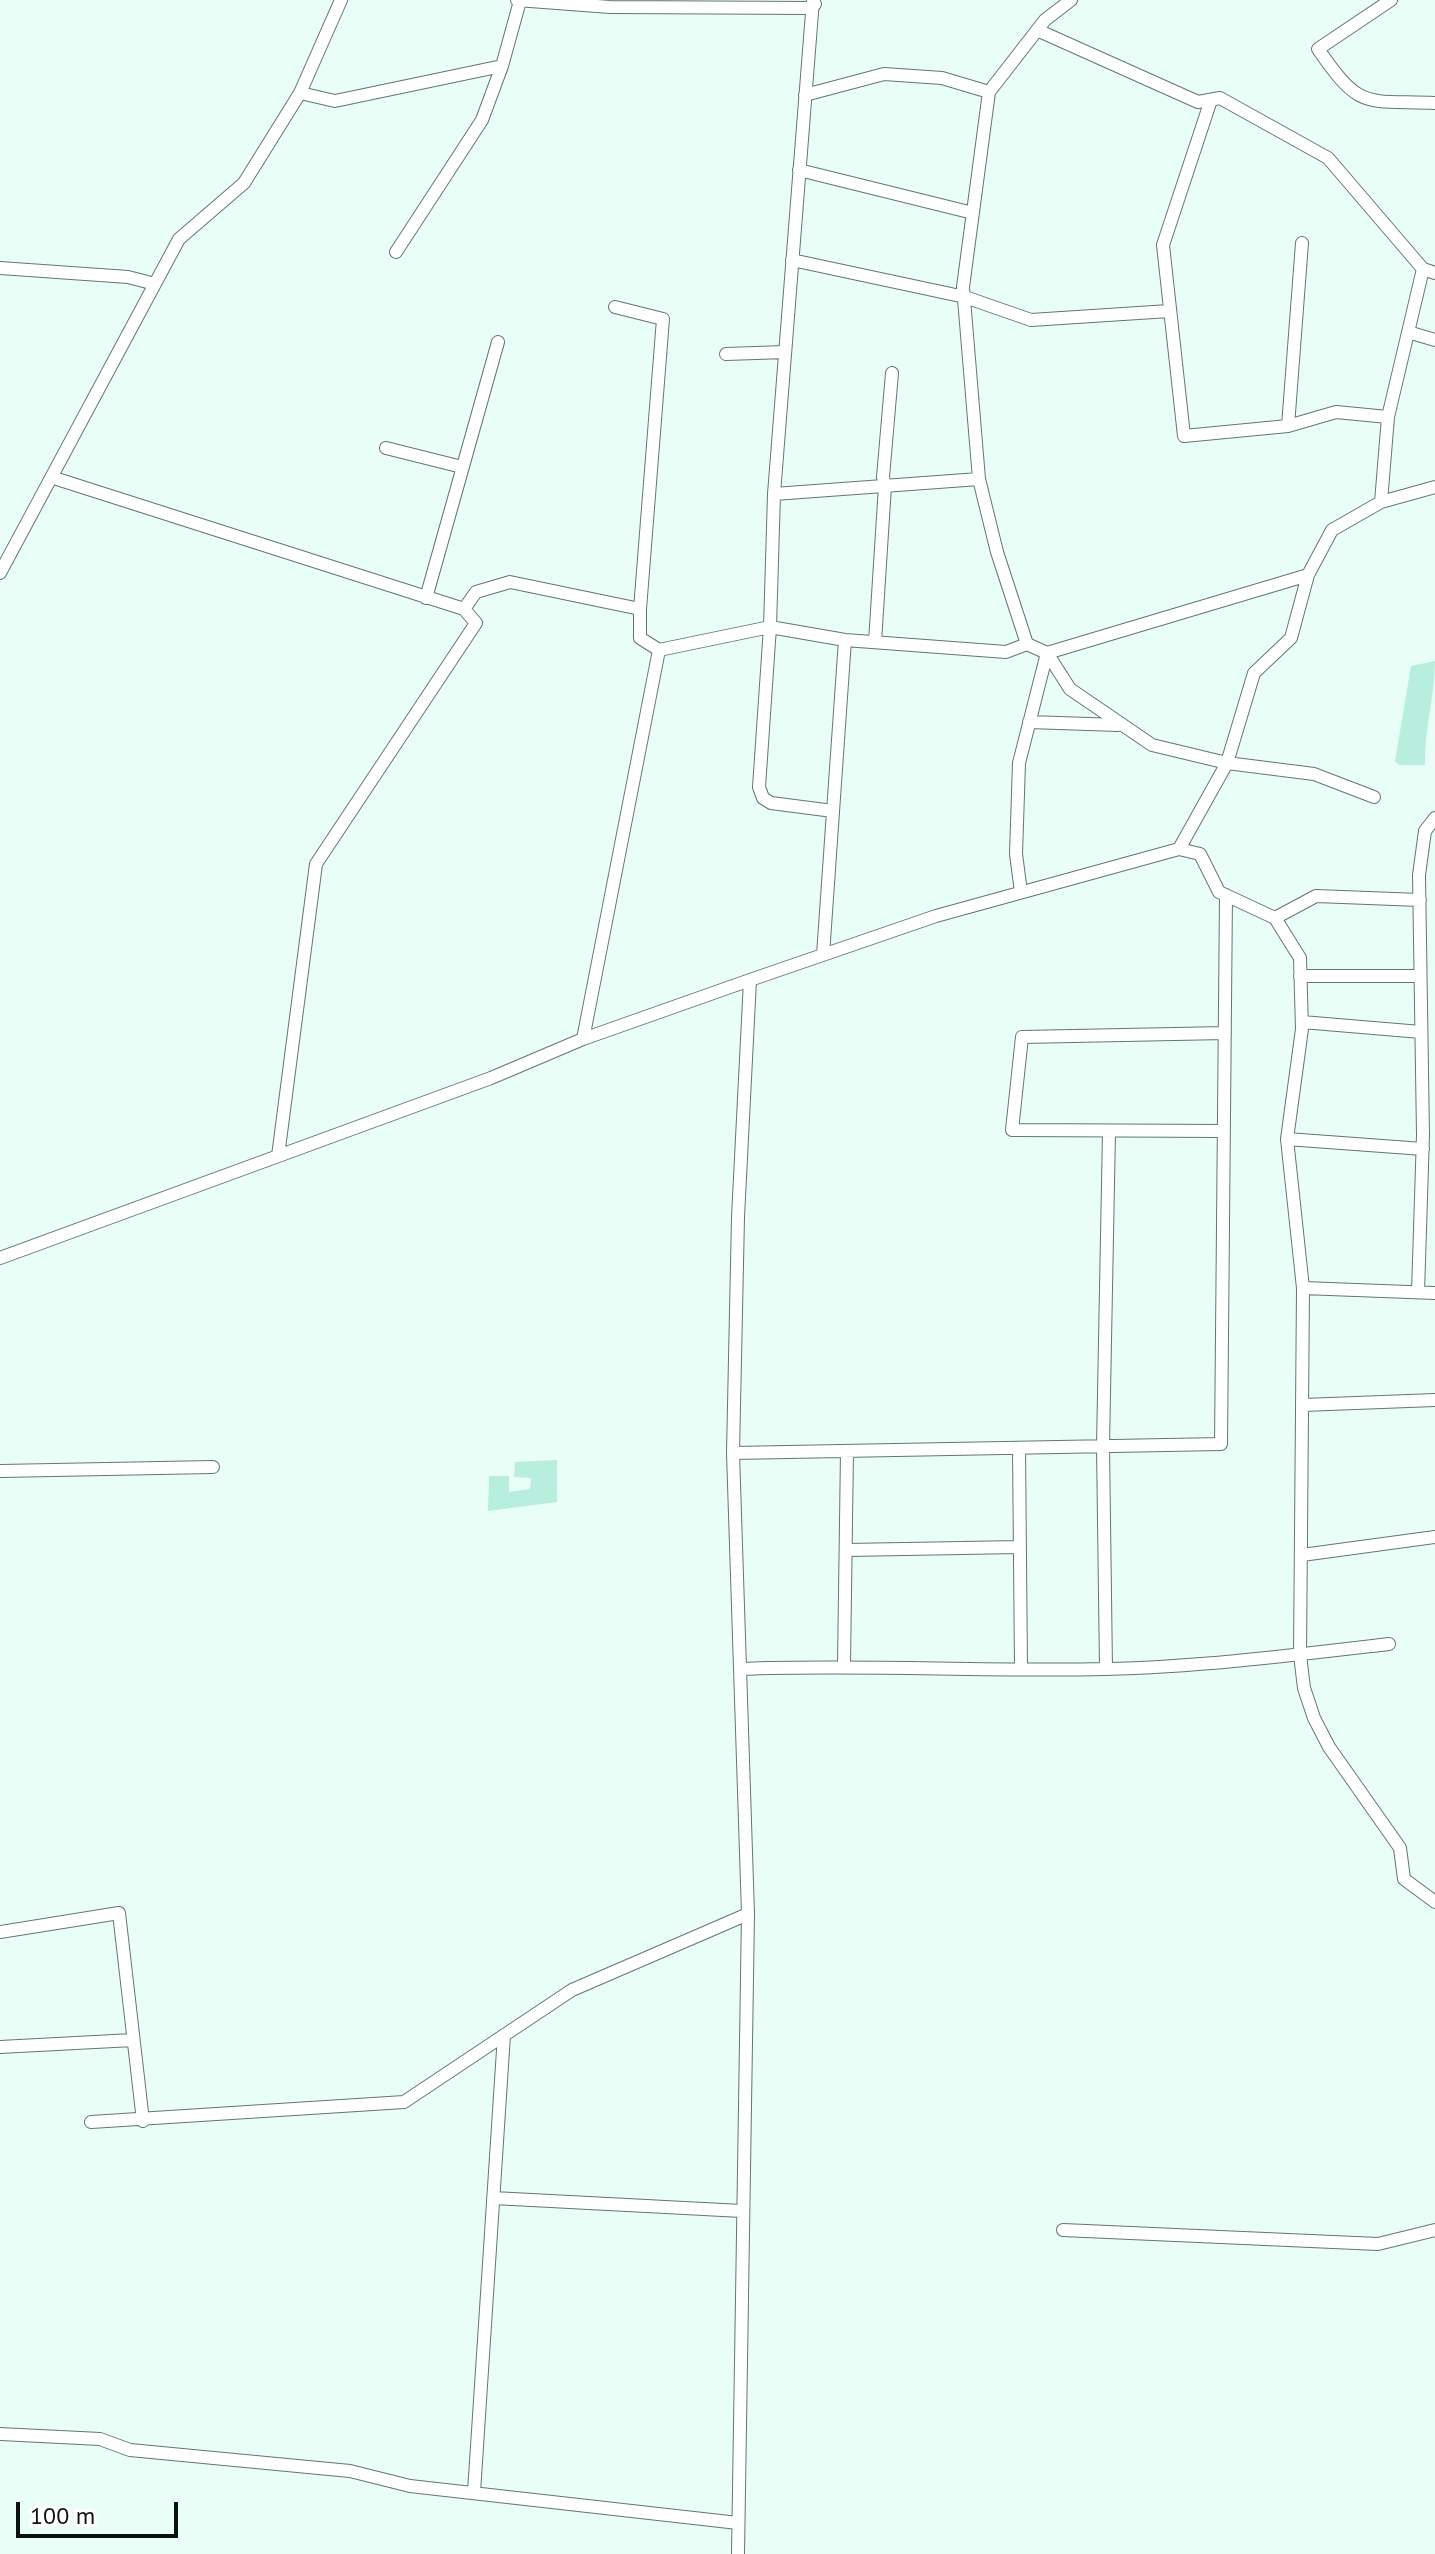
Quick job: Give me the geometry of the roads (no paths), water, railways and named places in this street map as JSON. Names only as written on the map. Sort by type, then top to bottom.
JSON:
[{"type":"street","points":[[0,573],[54,478],[179,239],[244,183],[300,93],[341,0]]},
{"type":"street","points":[[1027,644],[997,552],[979,479],[965,297],[989,92],[1037,30],[1071,0]]},
{"type":"street","points":[[1391,0],[1318,49],[1344,87],[1364,100],[1435,103]]},
{"type":"street","points":[[396,252],[482,120],[502,66],[518,1],[814,3],[774,494],[770,627],[759,787],[763,798],[771,803],[833,811]]},
{"type":"street","points":[[1037,30],[1198,102],[1220,98],[1328,158],[1429,271],[1408,332],[1388,417],[1381,502]]},
{"type":"street","points":[[300,93],[335,101],[502,66]]},
{"type":"street","points":[[805,95],[884,74],[942,78],[989,92]]},
{"type":"street","points":[[1211,100],[1163,245],[1184,436],[1288,426],[1336,412],[1388,417]]},
{"type":"street","points":[[799,170],[973,213]]},
{"type":"street","points":[[1288,426],[1302,243]]},
{"type":"street","points":[[792,260],[965,297],[1031,320],[1169,311]]},
{"type":"street","points":[[0,268],[128,277],[155,284]]},
{"type":"street","points":[[615,307],[663,319],[640,638],[659,650],[770,627],[845,640],[1006,652],[1027,644],[1047,653],[1070,689],[1152,745],[1227,763],[1314,774],[1374,797]]},
{"type":"street","points":[[1408,332],[1435,340]]},
{"type":"street","points":[[426,598],[498,342]]},
{"type":"street","points":[[726,354],[785,352]]},
{"type":"street","points":[[875,642],[885,486],[883,477],[892,373]]},
{"type":"street","points":[[386,448],[462,467]]},
{"type":"street","points":[[54,478],[464,609],[476,623],[316,864],[278,1156]]},
{"type":"street","points":[[774,494],[979,479]]},
{"type":"street","points":[[1179,849],[1227,763],[1254,673],[1291,638],[1308,575],[1332,530],[1381,502],[1435,487]]},
{"type":"street","points":[[1047,653],[1308,575]]},
{"type":"street","points":[[464,609],[476,592],[510,582],[640,609]]},
{"type":"street","points":[[823,955],[845,640]]},
{"type":"street","points":[[583,1039],[659,650]]},
{"type":"street","points":[[1021,892],[1016,854],[1019,763],[1047,653]]},
{"type":"street","points":[[1029,722],[1119,725]]},
{"type":"street","points":[[1418,1292],[1423,1149],[1429,1135],[1421,1032],[1420,900],[1425,831],[1435,818]]},
{"type":"street","points":[[0,1258],[491,1078],[583,1039],[936,916],[1179,849],[1200,854],[1208,863],[1213,883],[1226,895],[1275,918],[1300,958],[1302,1022],[1287,1139],[1303,1288],[1300,1655],[1304,1688],[1329,1747],[1400,1848],[1404,1879],[1435,1902]]},
{"type":"street","points":[[733,1453],[1221,1444],[1226,895]]},
{"type":"street","points":[[1275,918],[1316,896],[1420,900]]},
{"type":"street","points":[[1300,976],[1420,976]]},
{"type":"street","points":[[738,2554],[748,1914],[733,1453],[738,1217],[750,980]]},
{"type":"street","points":[[1302,1022],[1421,1032]]},
{"type":"street","points":[[1224,1131],[1012,1130],[1022,1037],[1225,1033]]},
{"type":"street","points":[[1106,1669],[1103,1446],[1109,1131]]},
{"type":"street","points":[[1287,1139],[1423,1149]]},
{"type":"street","points":[[1303,1288],[1435,1293]]},
{"type":"street","points":[[1303,1405],[1435,1400]]},
{"type":"street","points":[[1019,1448],[1021,1668]]},
{"type":"street","points":[[844,1664],[847,1451]]},
{"type":"street","points":[[0,1471],[213,1467]]},
{"type":"street","points":[[1302,1555],[1435,1537]]},
{"type":"street","points":[[847,1550],[1019,1547]]},
{"type":"street","points":[[740,1669],[844,1664],[1106,1669],[1300,1655],[1389,1644]]},
{"type":"street","points":[[0,1932],[119,1913],[143,2121]]},
{"type":"street","points":[[91,2122],[404,2102],[572,1990],[748,1914]]},
{"type":"street","points":[[474,2492],[504,2035]]},
{"type":"street","points":[[0,2047],[133,2040]]},
{"type":"street","points":[[493,2198],[742,2211]]},
{"type":"street","points":[[1063,2230],[1378,2244],[1435,2230]]},
{"type":"street","points":[[0,2434],[100,2439],[130,2450],[350,2471],[410,2486],[738,2523]]}]
